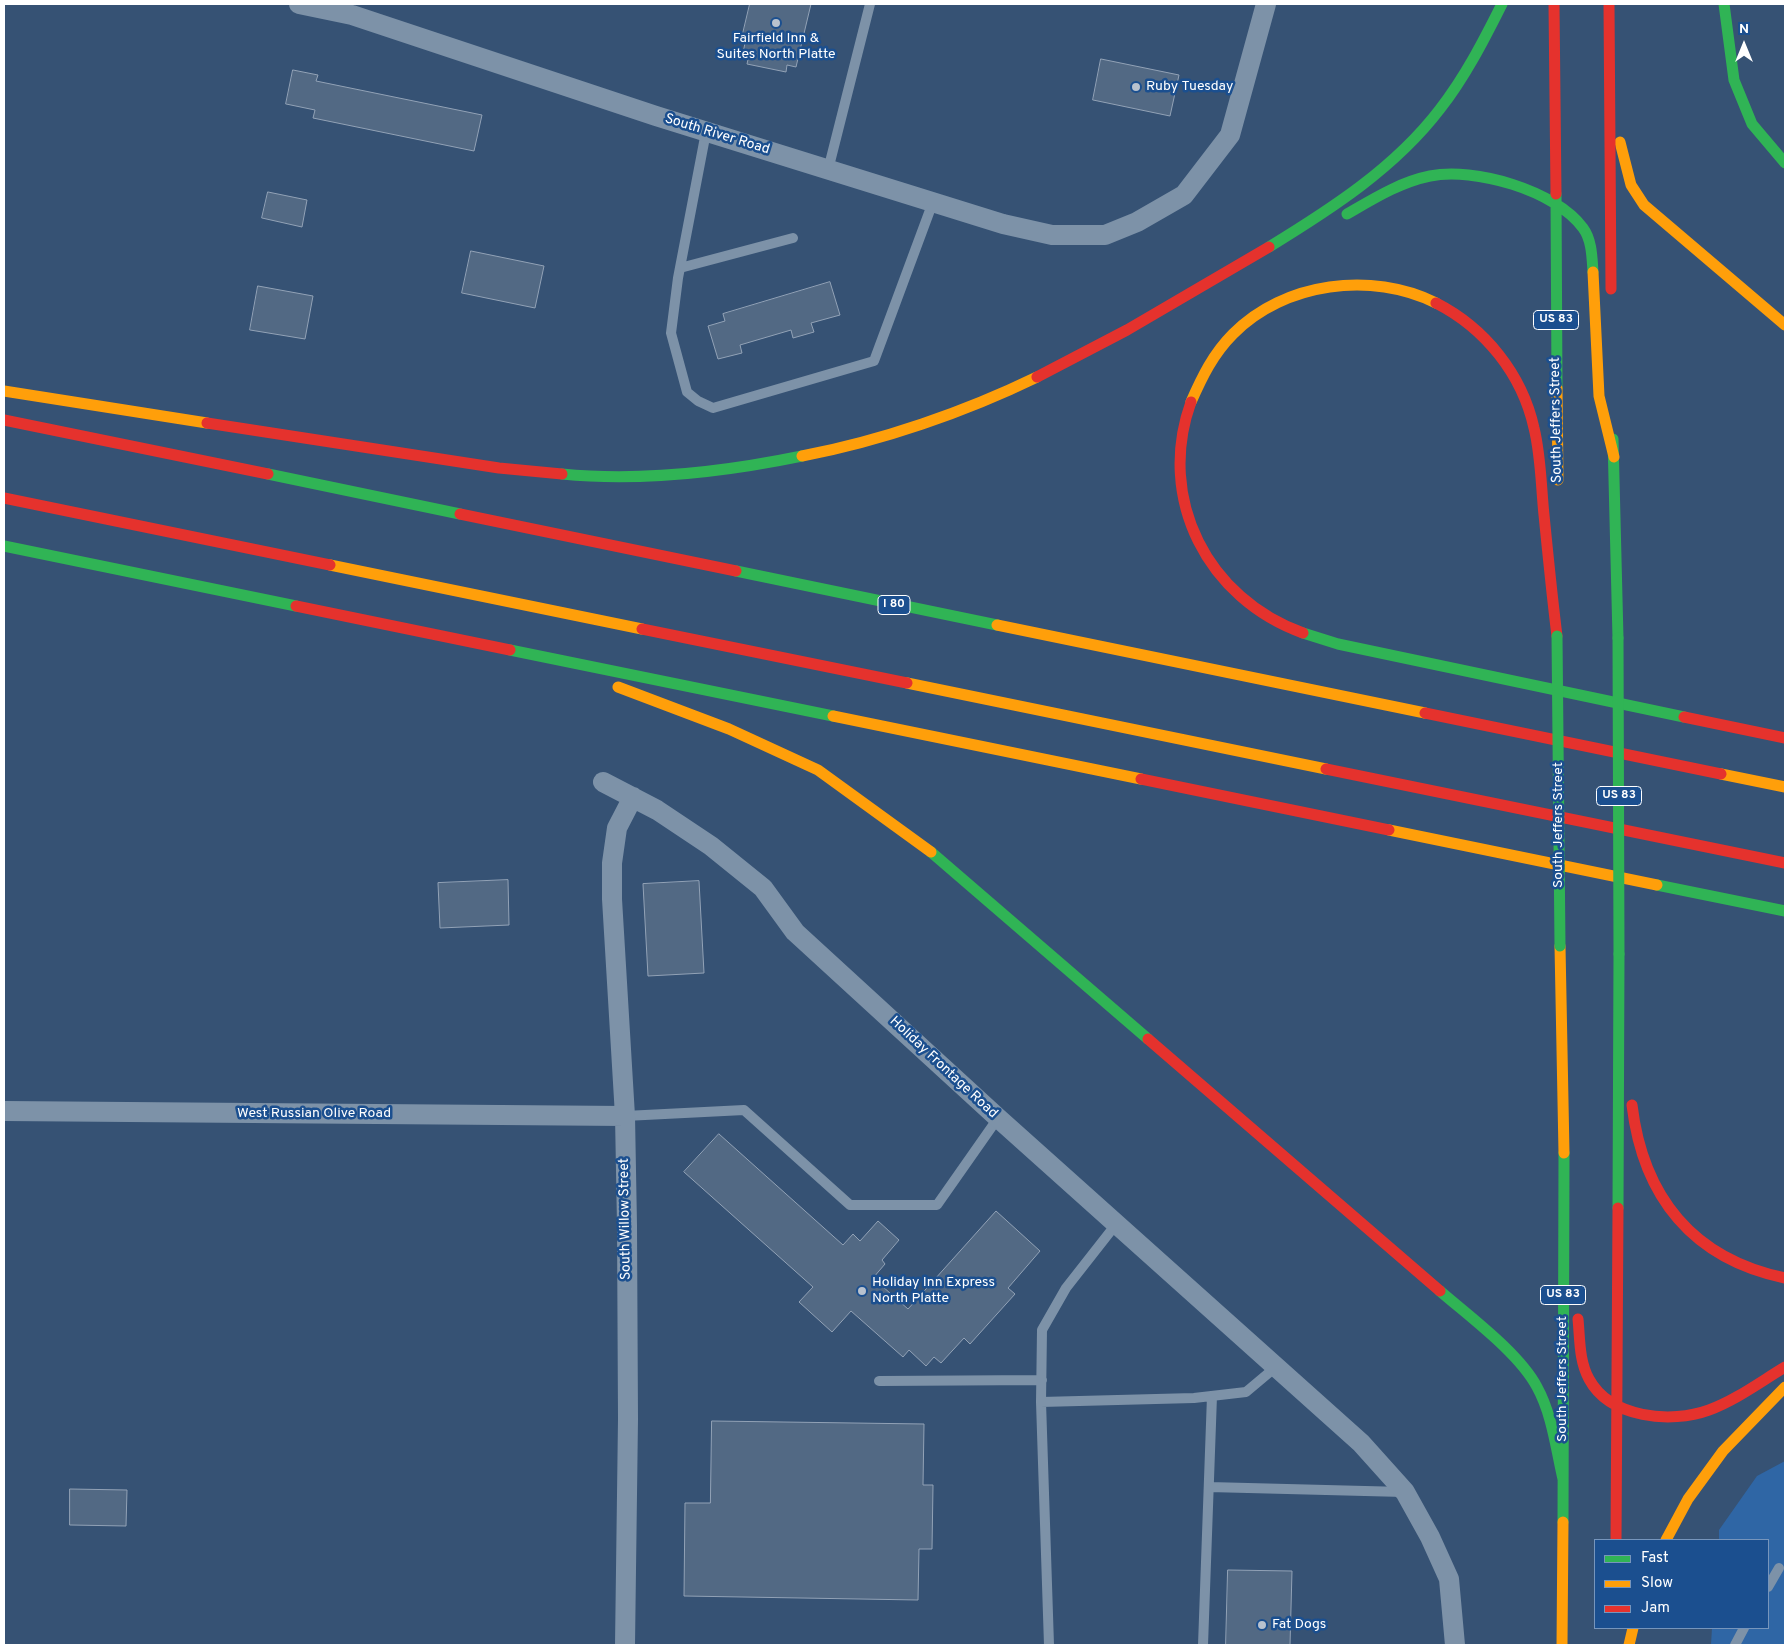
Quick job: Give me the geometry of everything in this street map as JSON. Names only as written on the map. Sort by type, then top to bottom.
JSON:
[{"type":"main road","points":[[4,391],[499,468],[570,475],[706,470],[820,453],[877,438],[1037,378],[1145,319],[1346,199],[1414,139],[1444,104],[1469,69],[1502,4]]},
{"type":"main road","name":"South Jeffers Street","points":[[1554,4],[1558,497]]},
{"type":"main road","points":[[1609,4],[1611,300]]},
{"type":"main road","points":[[1724,4],[1734,80],[1752,124],[1785,163]]},
{"type":"main road","points":[[1608,74],[1615,122],[1626,172],[1644,205],[1785,325]]},
{"type":"main road","points":[[1334,222],[1403,185],[1452,172],[1487,177],[1508,183],[1555,205],[1573,216],[1588,237],[1592,256],[1598,396],[1614,458]]},
{"type":"main road","points":[[1145,319],[1245,273],[1319,230]]},
{"type":"main road","points":[[1557,636],[1542,504],[1540,450],[1526,402],[1511,370],[1486,338],[1464,318],[1422,294],[1368,284],[1338,286],[1303,293],[1271,305],[1247,321],[1226,340],[1195,388],[1185,417],[1179,448],[1178,476],[1184,507],[1193,531],[1208,559],[1226,584],[1253,608],[1292,629],[1338,644],[1785,738]]},
{"type":"main road","name":"US 83","points":[[1613,398],[1618,638],[1619,954],[1616,1539]]},
{"type":"main road","name":"I 80","points":[[4,420],[1785,787]]},
{"type":"main road","points":[[4,498],[1785,863]]},
{"type":"main road","name":"South Jeffers Street","points":[[1558,526],[1557,636],[1564,1153],[1562,1645]]},
{"type":"main road","points":[[4,546],[1785,911]]},
{"type":"main road","points":[[454,639],[594,679],[658,700],[729,729],[818,770],[928,850],[1506,1348],[1537,1387],[1549,1421],[1563,1479]]},
{"type":"main road","points":[[1619,954],[1630,1066]]},
{"type":"main road","points":[[1632,1092],[1640,1154],[1656,1189],[1680,1221],[1703,1243],[1741,1266],[1785,1278]]},
{"type":"main road","points":[[1564,1153],[1575,1288]]},
{"type":"main road","points":[[1577,1307],[1582,1351],[1588,1378],[1598,1391],[1616,1406],[1662,1416],[1688,1415],[1709,1410],[1785,1367]]},
{"type":"main road","points":[[1667,1539],[1688,1499],[1723,1451],[1785,1387]]},
{"type":"main road","points":[[1629,1645],[1633,1629]]},
{"type":"street","name":"South River Road","points":[[299,4],[352,15],[706,132],[1003,224],[1052,235],[1105,235],[1138,222],[1184,195],[1230,136],[1266,4]]},
{"type":"street","name":"Holiday Frontage Road","points":[[603,782],[633,797],[711,846],[763,888],[795,932],[998,1118],[1361,1443],[1405,1492],[1430,1536],[1450,1579],[1455,1645]]},
{"type":"street","name":"South Willow Street","points":[[625,1645],[628,1419],[625,1116],[612,899],[612,863],[616,828],[633,797]]},
{"type":"street","name":"West Russian Olive Road","points":[[4,1112],[625,1116]]},
{"type":"lane","points":[[828,170],[870,4]]},
{"type":"lane","points":[[706,132],[680,268],[671,333],[687,392],[698,401],[714,408],[874,361],[933,202]]},
{"type":"lane","points":[[680,268],[793,238]]},
{"type":"lane","points":[[625,1116],[744,1110],[850,1205],[937,1204],[998,1118]]},
{"type":"lane","points":[[1049,1645],[1041,1402],[1042,1330],[1066,1288],[1117,1223]]},
{"type":"lane","points":[[1041,1402],[1212,1396],[1246,1392],[1277,1366]]},
{"type":"lane","points":[[879,1380],[1042,1380]]},
{"type":"lane","points":[[1203,1645],[1212,1396]]},
{"type":"lane","points":[[1209,1487],[1405,1492]]},
{"type":"lane","points":[[1769,1585],[1779,1568]]},
{"type":"lane","points":[[1735,1645],[1743,1629]]},
{"type":"shaded area","points":[[1785,1461],[1785,1645],[1711,1645],[1712,1629],[1769,1629],[1769,1539],[1719,1539],[1719,1530],[1757,1476]]},
{"type":"building","name":"Fairfield Inn & Suites North Platte","points":[[750,4],[811,4],[796,67],[787,65],[786,72],[747,64],[749,55],[743,53],[745,43],[741,42]]},
{"type":"building","name":"Ruby Tuesday","points":[[1101,59],[1179,75],[1170,116],[1093,100]]},
{"type":"building","points":[[293,70],[318,75],[316,81],[482,115],[474,151],[313,118],[315,110],[286,104]]},
{"type":"building","points":[[268,192],[307,200],[302,227],[262,218]]},
{"type":"building","points":[[471,251],[544,266],[535,308],[462,293]]},
{"type":"building","points":[[830,282],[840,315],[811,323],[814,332],[793,338],[791,330],[740,345],[742,353],[718,359],[708,326],[725,321],[723,314]]},
{"type":"building","points":[[258,286],[313,296],[305,339],[250,330]]},
{"type":"building","points":[[508,880],[509,925],[440,928],[438,883]]},
{"type":"building","points":[[699,881],[704,973],[648,976],[643,884]]},
{"type":"building","points":[[719,1134],[843,1245],[853,1234],[860,1241],[878,1221],[899,1240],[882,1260],[885,1264],[873,1278],[908,1309],[996,1211],[1040,1251],[1008,1288],[1015,1294],[970,1344],[964,1338],[941,1363],[934,1357],[926,1366],[909,1350],[903,1357],[851,1311],[832,1332],[799,1302],[813,1287],[684,1172]]},
{"type":"building","points":[[712,1421],[924,1424],[923,1485],[933,1485],[932,1549],[919,1549],[918,1600],[684,1596],[685,1503],[710,1503]]},
{"type":"building","points":[[70,1489],[127,1490],[126,1526],[70,1525]]},
{"type":"building","points":[[1228,1570],[1292,1571],[1290,1645],[1226,1645]]},
{"type":"traffic: fast","points":[[1269,247],[1316,218],[1361,186],[1403,150],[1440,109],[1458,84],[1502,4]]},
{"type":"traffic: fast","points":[[1724,4],[1734,80],[1752,124],[1785,163]]},
{"type":"traffic: fast","points":[[1347,214],[1408,182],[1430,176],[1448,174],[1490,178],[1534,192],[1570,214],[1583,228],[1588,238],[1593,272]]},
{"type":"traffic: fast","points":[[1556,194],[1557,388]]},
{"type":"traffic: fast","points":[[1613,439],[1618,638]]},
{"type":"traffic: fast","points":[[562,474],[622,477],[682,474],[743,467],[802,456]]},
{"type":"traffic: fast","points":[[268,474],[460,514]]},
{"type":"traffic: fast","points":[[4,546],[296,606]]},
{"type":"traffic: fast","points":[[736,571],[997,625]]},
{"type":"traffic: fast","points":[[1303,633],[1338,644],[1684,717]]},
{"type":"traffic: fast","points":[[1557,636],[1560,946]]},
{"type":"traffic: fast","points":[[1618,638],[1619,954]]},
{"type":"traffic: fast","points":[[510,650],[833,716]]},
{"type":"traffic: fast","points":[[931,852],[1148,1039]]},
{"type":"traffic: fast","points":[[1657,885],[1785,911]]},
{"type":"traffic: fast","points":[[1618,1208],[1619,954]]},
{"type":"traffic: fast","points":[[1563,1522],[1564,1153]]},
{"type":"traffic: fast","points":[[1440,1291],[1493,1336],[1529,1374],[1542,1397],[1546,1409],[1563,1479]]},
{"type":"traffic: slow","points":[[1620,142],[1631,185],[1644,205],[1785,325]]},
{"type":"traffic: slow","points":[[1593,272],[1599,396],[1614,457]]},
{"type":"traffic: slow","points":[[1191,402],[1209,366],[1226,342],[1254,316],[1277,303],[1303,293],[1330,287],[1357,285],[1384,287],[1411,293],[1436,303]]},
{"type":"traffic: slow","points":[[802,456],[832,450],[922,424],[981,402],[1037,377]]},
{"type":"traffic: slow","points":[[1557,388],[1558,480]]},
{"type":"traffic: slow","points":[[4,391],[207,423]]},
{"type":"traffic: slow","points":[[330,565],[642,629]]},
{"type":"traffic: slow","points":[[997,625],[1425,713]]},
{"type":"traffic: slow","points":[[907,683],[1326,769]]},
{"type":"traffic: slow","points":[[618,687],[729,729],[818,770],[931,852]]},
{"type":"traffic: slow","points":[[833,716],[1141,779]]},
{"type":"traffic: slow","points":[[1721,774],[1785,787]]},
{"type":"traffic: slow","points":[[1389,830],[1657,885]]},
{"type":"traffic: slow","points":[[1560,946],[1564,1153]]},
{"type":"traffic: slow","points":[[1667,1539],[1688,1499],[1723,1451],[1785,1387]]},
{"type":"traffic: slow","points":[[1562,1645],[1563,1522]]},
{"type":"traffic: slow","points":[[1629,1645],[1633,1629]]},
{"type":"traffic: jam","points":[[1554,4],[1556,194]]},
{"type":"traffic: jam","points":[[1609,4],[1611,289]]},
{"type":"traffic: jam","points":[[1037,377],[1127,330],[1269,247]]},
{"type":"traffic: jam","points":[[1436,303],[1454,313],[1485,339],[1511,371],[1521,389],[1528,408],[1538,449],[1557,636]]},
{"type":"traffic: jam","points":[[1191,402],[1182,438],[1180,474],[1186,509],[1198,541],[1217,571],[1240,596],[1269,617],[1303,633]]},
{"type":"traffic: jam","points":[[4,420],[268,474]]},
{"type":"traffic: jam","points":[[207,423],[499,468],[562,474]]},
{"type":"traffic: jam","points":[[4,498],[330,565]]},
{"type":"traffic: jam","points":[[460,514],[736,571]]},
{"type":"traffic: jam","points":[[296,606],[510,650]]},
{"type":"traffic: jam","points":[[642,629],[907,683]]},
{"type":"traffic: jam","points":[[1425,713],[1721,774]]},
{"type":"traffic: jam","points":[[1684,717],[1785,738]]},
{"type":"traffic: jam","points":[[1326,769],[1785,863]]},
{"type":"traffic: jam","points":[[1141,779],[1389,830]]},
{"type":"traffic: jam","points":[[1148,1039],[1440,1291]]},
{"type":"traffic: jam","points":[[1632,1105],[1638,1138],[1648,1168],[1661,1195],[1678,1219],[1699,1239],[1724,1256],[1752,1269],[1785,1278]]},
{"type":"traffic: jam","points":[[1616,1539],[1618,1208]]},
{"type":"traffic: jam","points":[[1578,1319],[1582,1357],[1589,1379],[1599,1392],[1611,1402],[1626,1410],[1643,1414],[1677,1417],[1709,1410],[1738,1396],[1785,1367]]},
{"type":"place","name":"Fairfield Inn & Suites North Platte","points":[[776,23]]},
{"type":"place","name":"Ruby Tuesday","points":[[1136,87]]},
{"type":"place","name":"Holiday Inn Express North Platte","points":[[862,1291]]},
{"type":"place","name":"Fat Dogs","points":[[1262,1625]]}]
